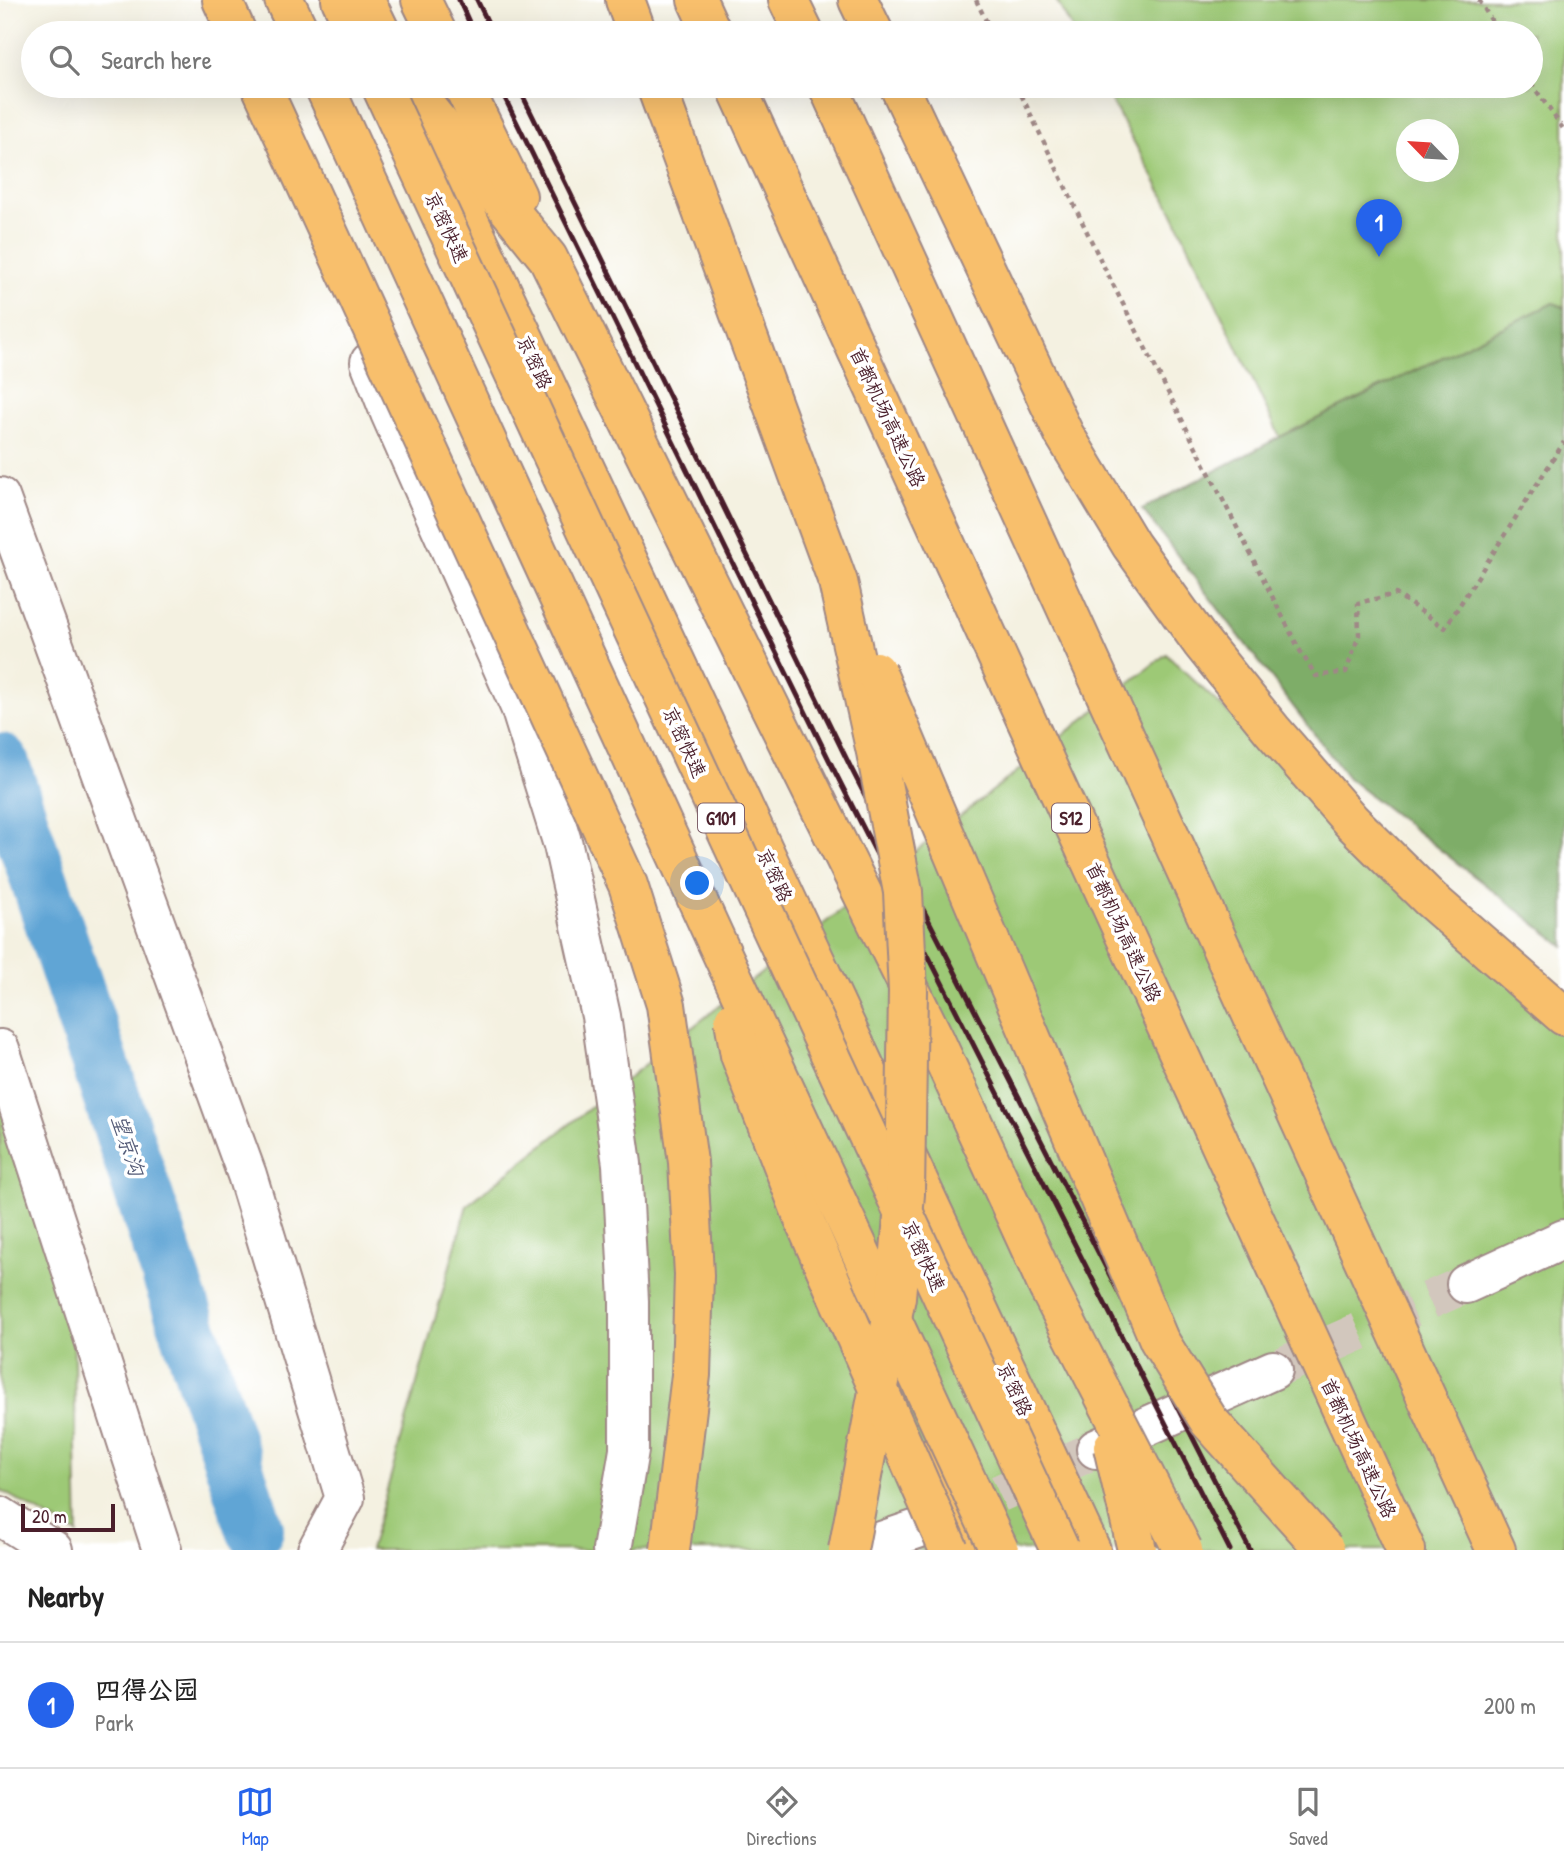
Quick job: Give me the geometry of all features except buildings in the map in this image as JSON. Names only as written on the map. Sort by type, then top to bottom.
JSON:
[{"type":"main road","points":[[222,0],[232,21]]},
{"type":"main road","points":[[267,0],[277,21]]},
{"type":"main road","points":[[284,0],[294,21]]},
{"type":"main road","points":[[341,0],[351,21]]},
{"type":"main road","points":[[365,0],[375,21]]},
{"type":"main road","points":[[421,0],[431,21]]},
{"type":"main road","points":[[625,0],[633,21]]},
{"type":"main road","points":[[697,0],[707,21]]},
{"type":"main road","points":[[788,0],[798,21]]},
{"type":"main road","points":[[858,0],[868,21]]},
{"type":"main road","points":[[267,98],[628,885],[666,1005],[688,1162],[694,1275],[691,1376],[670,1550]]},
{"type":"main road","points":[[314,98],[559,630],[970,1550]]},
{"type":"main road","points":[[330,98],[999,1550]]},
{"type":"main road","name":"京密快速","points":[[387,98],[1060,1550]]},
{"type":"main road","name":"京密路","points":[[413,98],[1091,1550]]},
{"type":"main road","points":[[417,98],[548,258]]},
{"type":"main road","points":[[469,98],[935,1040],[1048,1287],[1108,1427],[1137,1550]]},
{"type":"main road","points":[[660,98],[838,582],[1159,1340],[1209,1420],[1325,1550]]},
{"type":"main road","name":"首都机场高速公路","points":[[741,98],[1406,1550]]},
{"type":"main road","points":[[833,98],[1496,1550]]},
{"type":"main road","points":[[905,98],[1064,434],[1131,545],[1201,642],[1272,730],[1351,821],[1430,899],[1564,1016]]},
{"type":"main road","points":[[838,582],[876,752],[903,892],[908,991],[905,1195],[896,1297],[848,1550]]},
{"type":"main road","points":[[723,956],[740,1055],[805,1222],[937,1538]]},
{"type":"main road","points":[[1048,1287],[1183,1550]]},
{"type":"street","points":[[244,0],[251,21]]},
{"type":"street","points":[[276,98],[342,292],[390,413],[520,707],[564,845],[601,1016],[622,1164],[629,1301],[629,1450],[612,1550]]},
{"type":"street","points":[[0,497],[255,1201],[345,1499],[317,1550]]},
{"type":"street","points":[[0,1049],[162,1550]]},
{"type":"street","points":[[1466,1283],[1564,1239]]},
{"type":"street","points":[[1095,1450],[1273,1370]]},
{"type":"street","points":[[0,1516],[53,1550]]},
{"type":"street","points":[[855,1550],[937,1538]]},
{"type":"path","points":[[976,0],[986,21]]},
{"type":"path","points":[[1479,0],[1492,21]]},
{"type":"path","points":[[1023,98],[1106,271],[1299,649],[1317,676],[1346,672],[1359,635],[1359,603],[1396,594],[1445,628],[1564,442]]},
{"type":"path","points":[[1542,98],[1564,130]]},
{"type":"green space","points":[[1056,0],[1564,0],[1564,307],[1553,303],[1280,437],[1172,211],[1110,98],[1543,98],[1543,21],[1068,21]]},
{"type":"green space","points":[[1553,303],[1564,307],[1564,946],[1348,778],[1142,509],[1280,437]]},
{"type":"green space","points":[[1166,654],[1564,1030],[1564,1550],[370,1550],[467,1205]]},
{"type":"green space","points":[[0,1069],[72,1273],[78,1534],[0,1490]]},
{"type":"waterway","name":"望京沟","points":[[0,762],[255,1529]]},
{"type":"tunnel","points":[[1273,1370],[1466,1284]]},
{"type":"tunnel","points":[[947,1517],[1095,1450]]},
{"type":"railway","points":[[459,0],[469,21]]},
{"type":"railway","points":[[477,0],[487,21]]},
{"type":"railway","points":[[505,98],[836,774],[1230,1550]]},
{"type":"railway","points":[[524,98],[851,768],[1250,1550]]},
{"type":"place","name":"四得公园","points":[[1379,257]]}]
